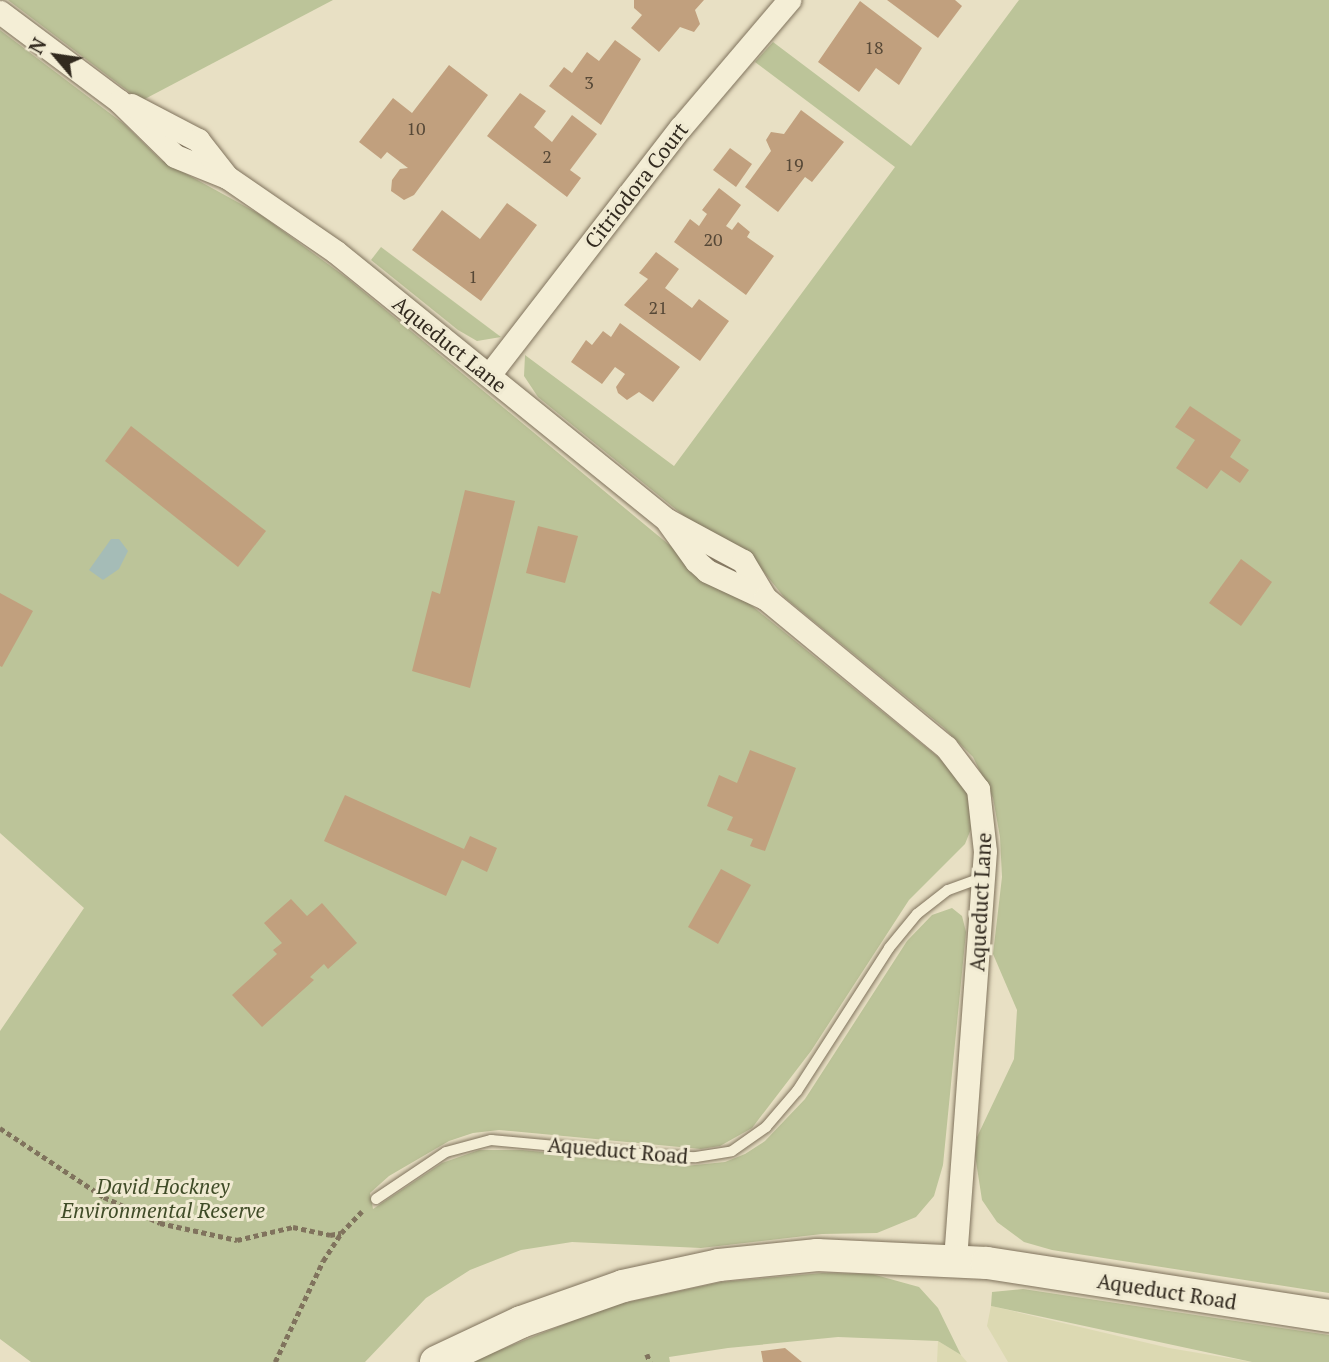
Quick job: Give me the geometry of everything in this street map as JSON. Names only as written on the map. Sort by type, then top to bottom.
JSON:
[{"type":"main road","name":"Aqueduct Road","points":[[436,1362],[521,1322],[664,1275],[817,1255],[955,1260],[1329,1316]]},
{"type":"street","name":"Citriodora Court","points":[[489,375],[681,127],[789,0]]},
{"type":"street","name":"Aqueduct Lane","points":[[0,12],[119,101],[175,156],[227,177],[336,251],[667,520],[743,561],[765,598],[959,760],[982,803],[983,877],[955,1260]]},
{"type":"lane","name":"Aqueduct Road","points":[[376,1199],[446,1152],[491,1140],[663,1156],[696,1157],[732,1150],[766,1127],[797,1091],[889,948],[918,914],[948,890],[983,877]]},
{"type":"path","points":[[0,1128],[104,1196],[160,1223],[237,1240],[293,1227],[330,1235],[341,1233]]},
{"type":"path","points":[[275,1362],[341,1233],[376,1199]]},
{"type":"path","points":[[647,1354],[650,1362]]},
{"type":"shaded area","points":[[991,1306],[1169,1348],[1252,1362],[1008,1362],[987,1326]]},
{"type":"shaded area","points":[[938,1341],[961,1355],[967,1362],[937,1362]]},
{"type":"green space","points":[[8,0],[333,0],[141,101]]},
{"type":"green space","points":[[1019,0],[1329,0],[1329,1293],[1052,1250],[1024,1242],[997,1222],[982,1200],[975,1155],[977,1137],[1014,1059],[1017,1010],[993,954],[1002,877],[1000,837],[993,798],[973,757],[943,727],[784,597],[754,560],[695,525],[538,397],[524,376],[525,355],[674,466],[895,167],[755,62],[773,42],[911,146]]},
{"type":"green space","name":"David Hockney Environmental Reserve","points":[[0,30],[124,124],[161,160],[261,215],[347,278],[679,553],[746,601],[938,757],[962,781],[968,795],[971,829],[965,844],[909,900],[811,1051],[752,1128],[720,1146],[701,1149],[499,1130],[473,1133],[449,1141],[389,1176],[370,1193],[373,1209],[442,1163],[479,1150],[522,1150],[685,1166],[725,1162],[745,1154],[765,1141],[805,1099],[907,941],[932,915],[952,908],[962,916],[966,932],[943,1165],[934,1196],[916,1217],[877,1233],[822,1234],[701,1248],[572,1242],[521,1250],[470,1270],[426,1298],[365,1362],[31,1362],[0,1339],[0,1031],[84,908],[0,833]]},
{"type":"green space","points":[[381,247],[501,337],[477,341],[458,330],[371,260]]},
{"type":"green space","points":[[822,1273],[872,1274],[919,1287],[938,1308],[961,1355],[938,1341],[838,1337],[728,1348],[669,1357],[670,1362],[470,1362],[610,1306],[721,1282]]},
{"type":"green space","points":[[1023,1289],[1329,1335],[1329,1362],[1252,1362],[991,1306],[992,1292]]},
{"type":"water","points":[[111,539],[119,539],[128,551],[119,569],[103,580],[89,570]]},
{"type":"building","points":[[634,0],[704,0],[695,10],[700,24],[694,32],[680,27],[659,52],[631,28],[642,15],[634,8]]},
{"type":"building","points":[[887,0],[955,0],[962,6],[938,38]]},
{"type":"building","points":[[860,1],[922,48],[899,85],[876,68],[859,92],[818,62]]},
{"type":"building","points":[[615,40],[641,59],[601,125],[549,86],[564,67],[572,73],[587,52],[599,61]]},
{"type":"building","points":[[449,65],[488,95],[414,195],[404,200],[391,191],[392,180],[400,169],[408,168],[387,152],[381,159],[359,142],[393,98],[412,113]]},
{"type":"building","points":[[520,93],[546,111],[534,127],[552,142],[572,115],[597,134],[570,170],[581,178],[567,197],[487,136]]},
{"type":"building","points":[[801,110],[844,142],[812,182],[805,177],[778,212],[745,187],[771,151],[766,140],[771,132],[784,134]]},
{"type":"building","points":[[730,148],[752,164],[736,187],[713,170]]},
{"type":"building","points":[[719,188],[741,205],[726,226],[732,230],[738,222],[750,232],[747,237],[774,256],[746,295],[674,242],[690,219],[699,226],[707,214],[702,210]]},
{"type":"building","points":[[507,203],[537,225],[481,301],[412,250],[442,210],[480,239]]},
{"type":"building","points":[[656,252],[679,269],[665,288],[692,308],[699,299],[729,321],[700,361],[624,305],[648,279],[639,273]]},
{"type":"building","points":[[620,323],[680,367],[653,402],[639,392],[627,400],[618,393],[616,387],[625,374],[615,367],[602,384],[571,362],[586,340],[592,345],[603,331],[611,337]]},
{"type":"building","points":[[1190,406],[1241,440],[1230,457],[1249,470],[1240,483],[1221,470],[1207,489],[1176,468],[1195,440],[1175,427]]},
{"type":"building","points":[[131,426],[266,531],[238,567],[105,461]]},
{"type":"building","points":[[465,490],[515,501],[470,688],[412,671],[432,591],[440,594]]},
{"type":"building","points":[[538,526],[578,536],[565,583],[526,573]]},
{"type":"building","points":[[1241,559],[1272,582],[1241,626],[1209,603]]},
{"type":"building","points":[[0,593],[33,611],[2,667],[0,666]]},
{"type":"building","points":[[750,750],[796,768],[765,851],[750,846],[753,839],[727,830],[733,817],[707,806],[719,775],[737,783]]},
{"type":"building","points":[[345,795],[464,849],[470,836],[497,848],[487,872],[462,860],[446,896],[324,841]]},
{"type":"building","points":[[721,869],[751,885],[718,944],[688,927]]},
{"type":"building","points":[[291,899],[307,916],[322,903],[357,943],[328,969],[324,964],[310,977],[314,980],[262,1027],[232,995],[277,954],[273,950],[282,943],[264,923]]},
{"type":"building","points":[[785,1348],[802,1362],[763,1362],[761,1351]]}]
